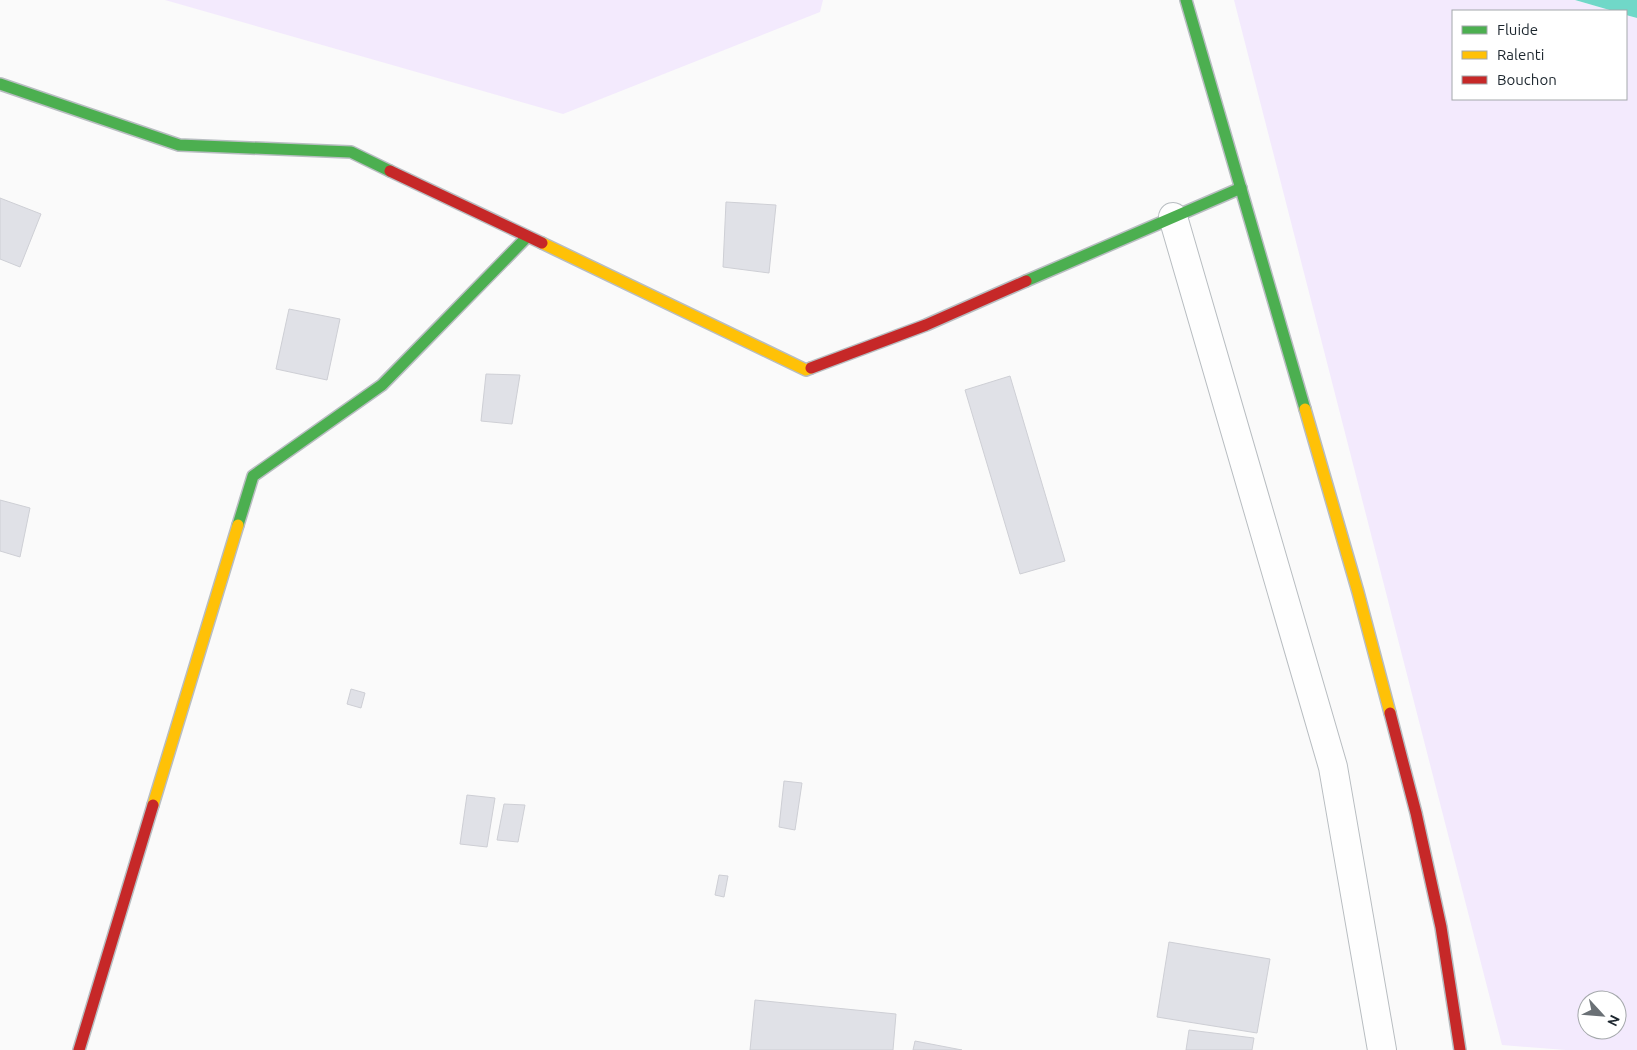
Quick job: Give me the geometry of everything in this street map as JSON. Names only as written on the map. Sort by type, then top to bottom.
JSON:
[{"type":"street","points":[[1186,0],[1358,592],[1416,813],[1441,927],[1460,1050]]},
{"type":"street","points":[[0,84],[179,145],[351,152],[527,238],[806,370],[926,325],[1241,188]]},
{"type":"street","points":[[1173,217],[1333,767],[1382,1050]]},
{"type":"street","points":[[78,1050],[253,476],[382,385],[527,238]]},
{"type":"shaded area","points":[[165,0],[823,0],[820,12],[563,114]]},
{"type":"shaded area","points":[[1234,0],[1575,0],[1610,10],[1452,10],[1452,100],[1627,100],[1627,15],[1637,18],[1637,1050],[1566,1050],[1502,1045]]},
{"type":"shaded area","points":[[1575,0],[1637,0],[1637,18],[1627,15],[1627,10],[1610,10]]},
{"type":"building","points":[[0,198],[41,214],[20,267],[0,259]]},
{"type":"building","points":[[726,202],[776,205],[769,273],[723,267]]},
{"type":"building","points":[[289,309],[340,319],[327,380],[276,369]]},
{"type":"building","points":[[486,374],[520,375],[512,424],[481,421]]},
{"type":"building","points":[[1010,376],[1065,561],[1020,574],[965,390]]},
{"type":"building","points":[[0,500],[30,508],[20,557],[0,551]]},
{"type":"building","points":[[351,689],[365,693],[361,708],[347,704]]},
{"type":"building","points":[[784,781],[802,783],[795,830],[779,827]]},
{"type":"building","points":[[467,795],[495,798],[487,847],[460,844]]},
{"type":"building","points":[[504,804],[525,805],[518,842],[497,840]]},
{"type":"building","points":[[719,875],[728,876],[724,897],[715,895]]},
{"type":"building","points":[[1169,942],[1270,959],[1257,1033],[1157,1017]]},
{"type":"building","points":[[755,1000],[896,1014],[893,1050],[750,1050]]},
{"type":"building","points":[[1189,1030],[1254,1038],[1252,1050],[1186,1050]]},
{"type":"building","points":[[915,1041],[962,1050],[913,1050]]},
{"type":"traffic: fast","points":[[1186,0],[1305,409]]},
{"type":"traffic: fast","points":[[0,84],[179,145],[351,152],[390,171]]},
{"type":"traffic: fast","points":[[1026,281],[1241,188]]},
{"type":"traffic: fast","points":[[238,525],[253,476],[382,385],[527,237]]},
{"type":"traffic: slow","points":[[542,243],[806,370],[811,368]]},
{"type":"traffic: slow","points":[[1305,409],[1358,592],[1390,713]]},
{"type":"traffic: slow","points":[[153,805],[238,525]]},
{"type":"traffic: jam","points":[[390,171],[542,243]]},
{"type":"traffic: jam","points":[[811,368],[926,325],[1026,281]]},
{"type":"traffic: jam","points":[[1390,713],[1416,813],[1441,927],[1460,1050]]},
{"type":"traffic: jam","points":[[79,1050],[153,805]]}]
